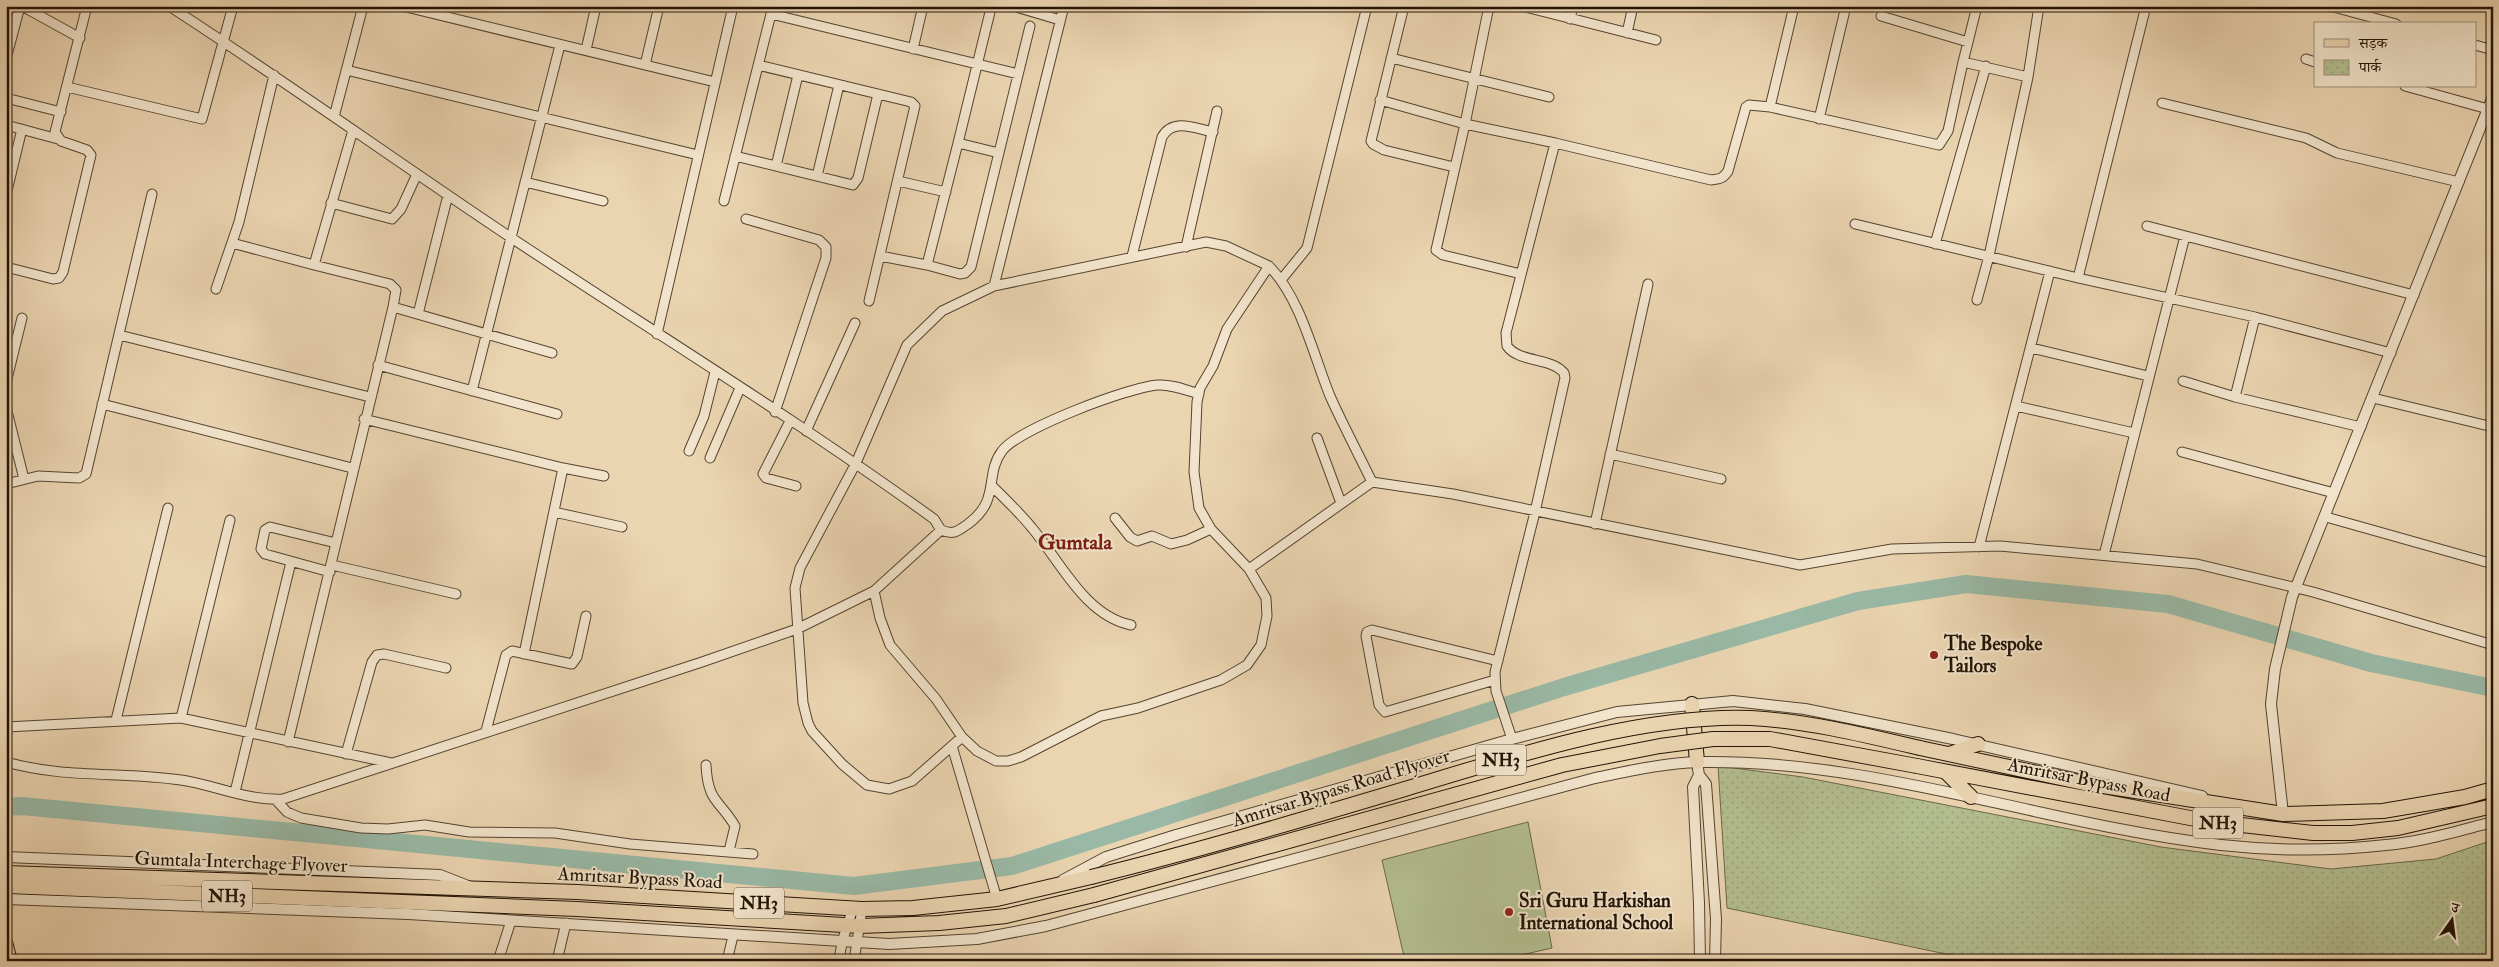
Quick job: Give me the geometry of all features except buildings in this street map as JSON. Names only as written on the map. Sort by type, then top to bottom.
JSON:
[{"type":"highway","points":[[1692,704],[1698,768]]},
{"type":"highway","name":"Amritsar Bypass Road Flyover","points":[[1042,890],[1198,850],[1519,754],[1649,726],[1715,719],[1752,718],[1846,732],[1948,754]]},
{"type":"highway","name":"Amritsar Bypass Road Flyover","points":[[1045,908],[1562,765],[1660,746],[1713,739],[1770,739],[1946,772]]},
{"type":"highway","points":[[1948,754],[1978,744]]},
{"type":"highway","name":"Amritsar Bypass Road","points":[[1948,754],[2084,783],[2283,814],[2383,812],[2448,801],[2493,789]]},
{"type":"highway","name":"Amritsar Bypass Road","points":[[1946,772],[2206,821],[2313,833],[2352,833],[2398,828],[2493,806]]},
{"type":"highway","points":[[1946,772],[1971,797]]},
{"type":"highway","name":"Gumtala Interchage Flyover","points":[[6,873],[474,889]]},
{"type":"highway","name":"Gumtala Interchage Flyover","points":[[6,886],[448,905],[484,913]]},
{"type":"highway","name":"Amritsar Bypass Road","points":[[474,889],[577,892],[858,908],[913,908],[996,900],[1042,890]]},
{"type":"highway","name":"Amritsar Bypass Road","points":[[484,913],[577,909],[854,925],[972,920],[1045,908]]},
{"type":"main road","points":[[6,942],[11,961]]},
{"type":"street","points":[[6,59],[21,6],[80,38]]},
{"type":"street","points":[[58,139],[55,132],[88,6]]},
{"type":"street","points":[[169,6],[274,74],[511,237],[775,412],[856,463],[934,519],[941,530],[953,533],[958,532],[974,520],[986,504],[1001,452],[1018,437],[1134,389],[1166,385],[1199,394]]},
{"type":"street","points":[[67,87],[202,119],[233,6]]},
{"type":"street","points":[[334,117],[363,6]]},
{"type":"street","points":[[402,6],[715,82]]},
{"type":"street","points":[[586,50],[596,6]]},
{"type":"street","points":[[645,65],[660,6]]},
{"type":"street","points":[[657,334],[733,6]]},
{"type":"street","points":[[913,49],[923,6]]},
{"type":"street","points":[[1014,6],[1060,20]]},
{"type":"street","points":[[994,286],[1064,6]]},
{"type":"street","points":[[1281,280],[1306,248],[1367,6]]},
{"type":"street","points":[[1404,6],[1371,141],[1384,150],[1454,167]]},
{"type":"street","points":[[1489,6],[1472,78],[1465,124],[1436,244],[1438,253],[1521,274]]},
{"type":"street","points":[[1522,6],[1656,40]]},
{"type":"street","points":[[1570,19],[1573,6]]},
{"type":"street","points":[[1627,33],[1633,6]]},
{"type":"street","points":[[1770,107],[1794,6]]},
{"type":"street","points":[[1819,119],[1846,6]]},
{"type":"street","points":[[1380,100],[1465,124],[1711,180],[1724,177],[1728,171],[1746,107],[1754,104],[1939,145],[1948,131],[1977,6]]},
{"type":"street","points":[[1977,300],[1989,256],[2028,77],[2039,6]]},
{"type":"street","points":[[2078,278],[2146,6]]},
{"type":"street","points":[[2330,6],[2389,22]]},
{"type":"street","points":[[724,201],[772,10],[913,49],[1018,74]]},
{"type":"street","points":[[927,265],[990,12]]},
{"type":"street","points":[[1881,16],[1968,42]]},
{"type":"street","points":[[880,256],[927,265],[960,274],[969,270],[974,257],[1030,26]]},
{"type":"street","points":[[472,391],[488,335],[560,45]]},
{"type":"street","points":[[2476,45],[2493,50]]},
{"type":"street","points":[[1391,58],[1549,97]]},
{"type":"street","points":[[1963,62],[2028,77]]},
{"type":"street","points":[[758,65],[910,102],[915,106],[869,301]]},
{"type":"street","points":[[1935,244],[1986,66]]},
{"type":"street","points":[[346,70],[698,155]]},
{"type":"street","points":[[216,289],[232,243],[274,74]]},
{"type":"street","points":[[776,166],[798,75]]},
{"type":"street","points":[[817,176],[839,85]]},
{"type":"street","points":[[2412,88],[2488,109]]},
{"type":"street","points":[[735,156],[850,185],[857,181],[878,94]]},
{"type":"street","points":[[2283,814],[2271,704],[2275,669],[2294,592],[2326,517],[2493,96]]},
{"type":"street","points":[[6,98],[61,112]]},
{"type":"street","points":[[2162,103],[2306,138],[2338,153],[2459,182]]},
{"type":"street","points":[[1186,247],[1217,111]]},
{"type":"street","points":[[6,125],[58,139],[64,143],[87,150],[91,155],[60,278],[53,280],[6,267]]},
{"type":"street","points":[[1132,256],[1162,137],[1166,130],[1180,125],[1213,132]]},
{"type":"street","points":[[6,195],[22,129]]},
{"type":"street","points":[[314,265],[353,130]]},
{"type":"street","points":[[958,143],[999,153]]},
{"type":"street","points":[[1512,739],[1496,691],[1495,680],[1565,378],[1564,373],[1556,367],[1515,353],[1507,346],[1506,333],[1555,143]]},
{"type":"street","points":[[331,203],[392,219],[401,209],[417,174]]},
{"type":"street","points":[[525,182],[604,200]]},
{"type":"street","points":[[898,182],[946,192]]},
{"type":"street","points":[[6,484],[47,475],[79,478],[86,474],[152,194]]},
{"type":"street","points":[[418,314],[448,195]]},
{"type":"street","points":[[746,219],[819,240],[826,247],[826,258],[775,412]]},
{"type":"street","points":[[1855,224],[2078,278],[2255,317],[2391,353]]},
{"type":"street","points":[[2147,226],[2414,295]]},
{"type":"street","points":[[2104,555],[2185,236]]},
{"type":"street","points":[[962,738],[904,786],[882,789],[867,785],[842,764],[808,723],[803,703],[797,629],[797,577],[856,463],[907,345],[942,310],[994,286],[1132,256],[1213,242],[1239,251],[1269,266],[1281,280],[1298,314],[1334,404],[1372,482]]},
{"type":"street","points":[[232,243],[390,284],[396,290],[288,742]]},
{"type":"street","points":[[874,591],[880,618],[890,645],[936,699],[962,738],[986,757],[996,761],[1008,761],[1021,757],[1101,716],[1138,708],[1238,673],[1248,665],[1261,645],[1267,616],[1266,598],[1249,569],[1211,529],[1199,508],[1196,491],[1195,462],[1199,394],[1213,366],[1227,329],[1269,266]]},
{"type":"street","points":[[1979,547],[2032,348],[2050,271]]},
{"type":"street","points":[[1595,524],[1648,284]]},
{"type":"street","points":[[393,307],[552,353]]},
{"type":"street","points":[[2235,397],[2255,317]]},
{"type":"street","points":[[6,383],[9,357],[22,318]]},
{"type":"street","points":[[806,431],[855,323]]},
{"type":"street","points":[[118,335],[370,397]]},
{"type":"street","points":[[2032,348],[2148,376]]},
{"type":"street","points":[[378,365],[557,414]]},
{"type":"street","points":[[689,451],[704,416],[715,372]]},
{"type":"street","points":[[2183,381],[2235,397],[2361,428]]},
{"type":"street","points":[[710,458],[740,388]]},
{"type":"street","points":[[2373,398],[2493,427]]},
{"type":"street","points":[[102,404],[352,468]]},
{"type":"street","points":[[2016,406],[2134,433]]},
{"type":"street","points":[[6,407],[24,479]]},
{"type":"street","points":[[364,419],[563,468],[604,476]]},
{"type":"street","points":[[790,421],[762,474],[766,478],[796,486]]},
{"type":"street","points":[[1317,438],[1341,503]]},
{"type":"street","points":[[2182,452],[2334,493]]},
{"type":"street","points":[[1610,454],[1721,479]]},
{"type":"street","points":[[524,654],[563,468]]},
{"type":"street","points":[[1249,569],[1372,482],[1453,494],[1800,565],[1892,548],[1979,547],[2029,548],[2197,564],[2493,645]]},
{"type":"street","points":[[992,487],[1027,521],[1076,586],[1104,614],[1120,623],[1131,625]]},
{"type":"street","points":[[116,720],[168,508]]},
{"type":"street","points":[[554,512],[622,527]]},
{"type":"street","points":[[2326,517],[2493,564]]},
{"type":"street","points":[[1115,518],[1135,541],[1152,536],[1165,543],[1179,542],[1211,529]]},
{"type":"street","points":[[182,718],[230,520]]},
{"type":"street","points":[[336,543],[268,527],[262,552],[291,562],[331,568],[456,594]]},
{"type":"street","points":[[6,762],[58,773],[183,780],[274,799],[292,797],[797,629],[874,591],[941,530]]},
{"type":"street","points":[[235,792],[291,562]]},
{"type":"street","points":[[486,731],[505,657],[512,651],[572,664],[577,657],[586,616]]},
{"type":"street","points":[[1495,680],[1385,712],[1379,705],[1366,636],[1367,632],[1372,630],[1498,661]]},
{"type":"street","points":[[346,754],[372,662],[377,655],[384,654],[446,668]]},
{"type":"street","points":[[1042,890],[1106,858],[1176,834],[1512,739],[1617,712],[1733,701],[1805,709],[1978,744],[2180,790],[2248,810]]},
{"type":"street","points":[[6,727],[182,718],[391,763]]},
{"type":"street","points":[[952,746],[986,858],[996,900]]},
{"type":"street","points":[[706,765],[708,786],[713,799],[735,826],[729,851]]},
{"type":"street","points":[[6,898],[484,913],[511,921],[857,943],[927,944],[1011,933],[1270,867],[1595,778],[1698,768],[1768,765],[1840,773],[1971,797],[2153,835],[2223,845],[2282,848],[2386,846],[2493,822]]},
{"type":"street","points":[[1698,768],[1693,787],[1700,961]]},
{"type":"street","points":[[1698,768],[1706,784],[1716,918],[1715,961]]},
{"type":"street","points":[[274,799],[283,809],[301,818],[361,828],[388,829],[426,825],[469,832],[555,834],[630,844],[753,854]]},
{"type":"street","points":[[6,857],[440,874],[474,889]]},
{"type":"street","points":[[854,961],[857,943],[854,925],[858,908]]},
{"type":"street","points":[[839,961],[842,942],[854,925],[858,908]]},
{"type":"street","points":[[498,961],[511,921]]},
{"type":"street","points":[[557,961],[566,923]]},
{"type":"street","points":[[727,961],[733,936]]},
{"type":"green space","points":[[1718,766],[1803,777],[2161,847],[2331,869],[2436,859],[2493,840],[2493,961],[1979,961],[1727,908]]},
{"type":"green space","points":[[1528,822],[1552,948],[1495,961],[1405,961],[1382,860]]},
{"type":"waterway","points":[[6,807],[22,806],[854,886],[1012,866],[1564,687],[1858,601],[1966,584],[2168,604],[2371,663],[2493,688]]},
{"type":"place","name":"The Bespoke Tailors","points":[[1934,655]]},
{"type":"place","name":"Sri Guru Harkishan International School","points":[[1509,912]]},
{"type":"district","name":"Gumtala","points":[[1075,542]]}]
